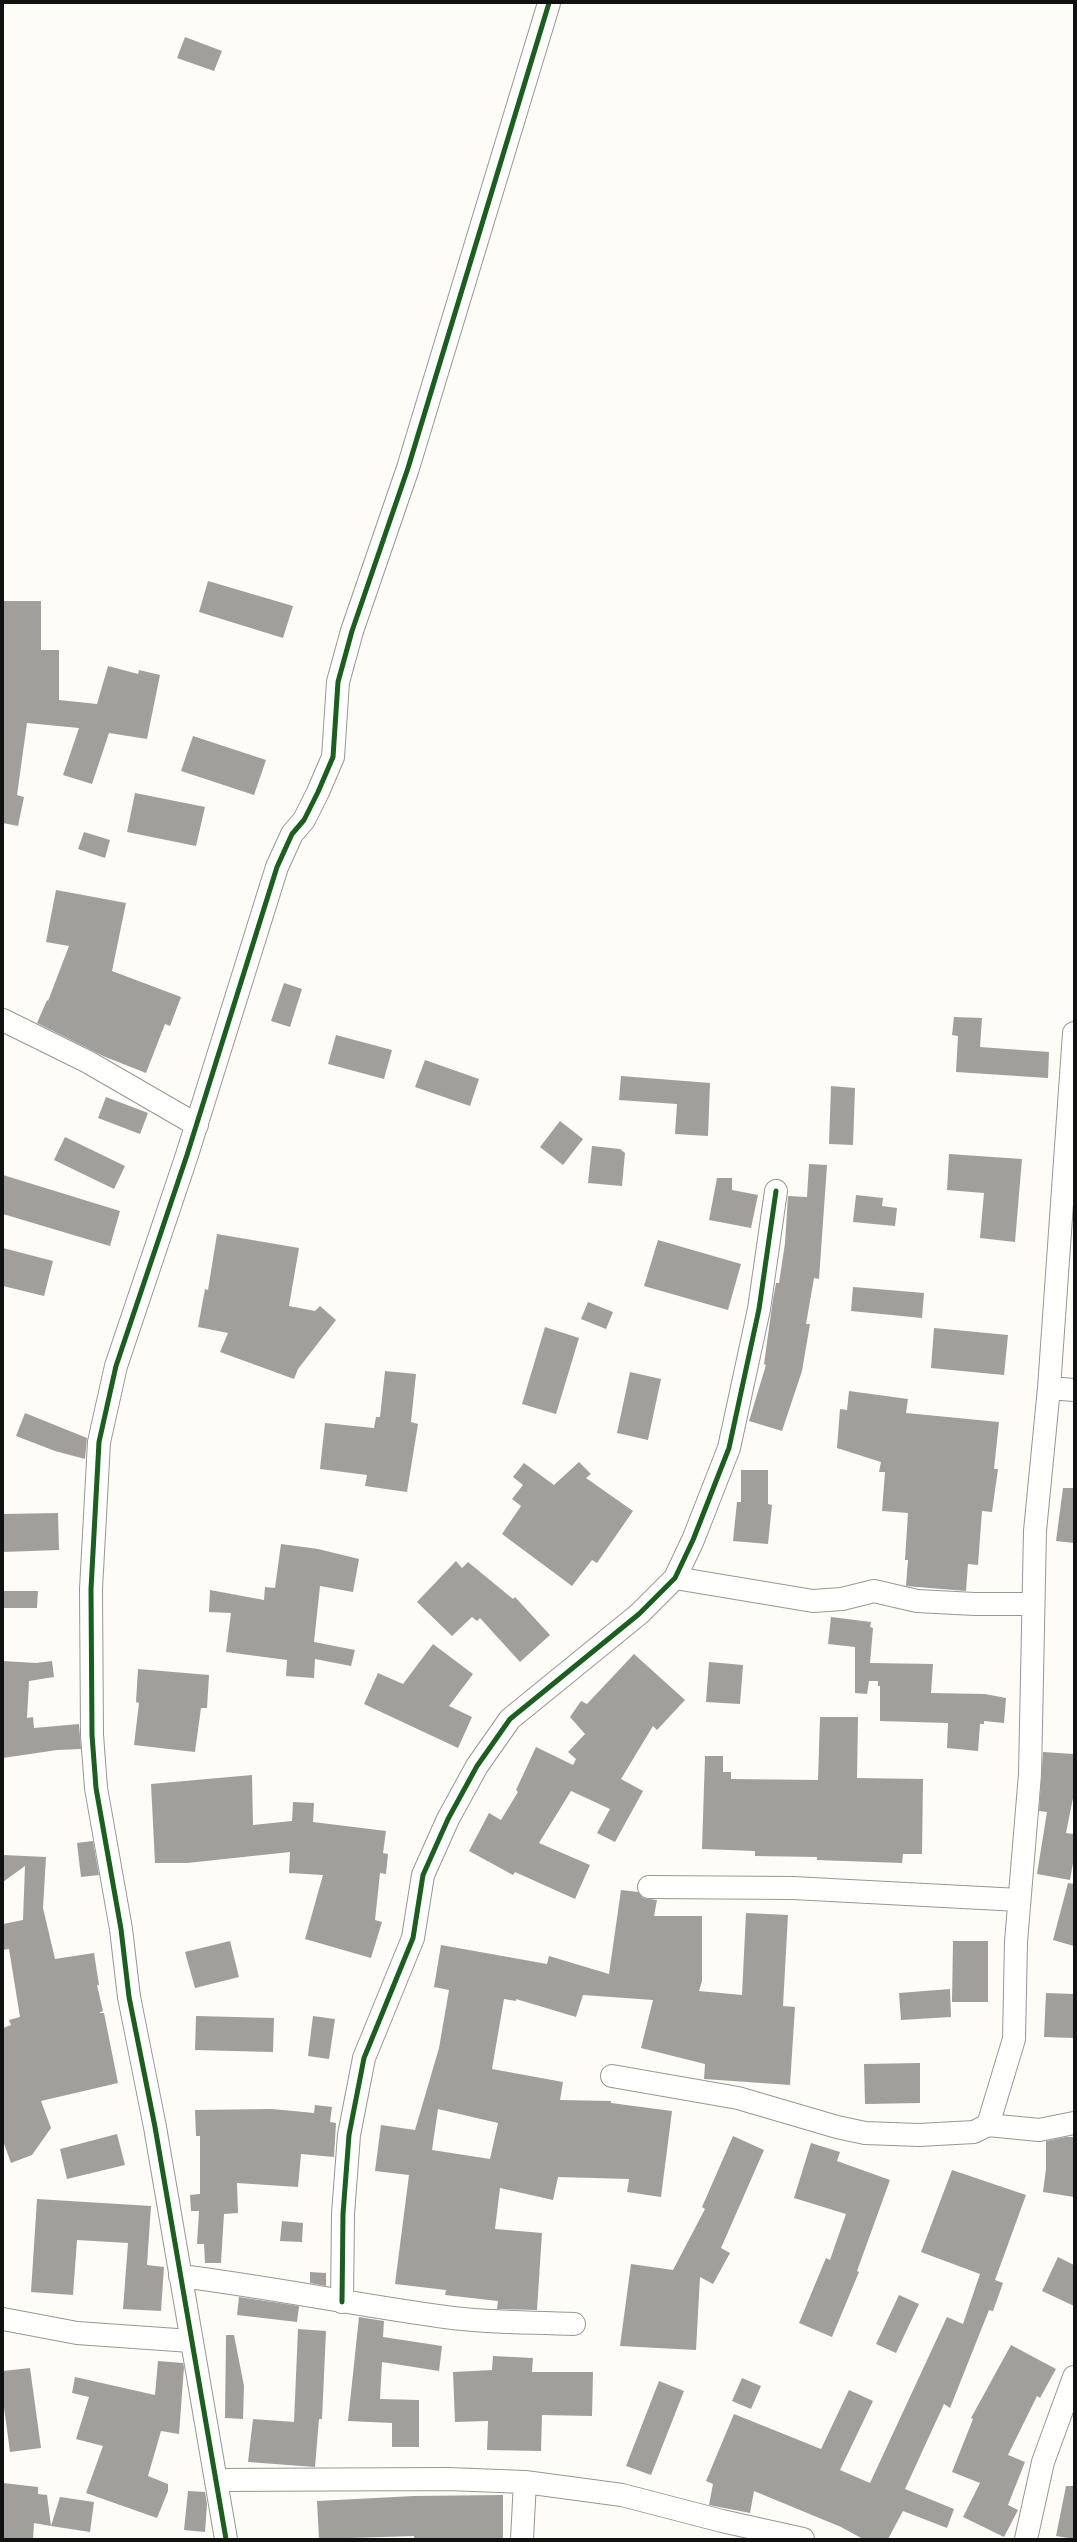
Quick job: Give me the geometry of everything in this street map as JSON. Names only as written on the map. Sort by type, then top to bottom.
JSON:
[{"type":"street","points":[[226,2539],[155,2126],[129,1997],[121,1929],[96,1788],[92,1735],[91,1589],[99,1442],[116,1366],[197,1125],[278,868],[292,834],[304,820],[333,757],[338,682],[352,631],[408,468],[549,3]]},
{"type":"street","points":[[3,1020],[88,1062],[197,1125]]},
{"type":"street","points":[[988,2125],[1014,2039],[1016,1942],[1030,1774],[1034,1643],[1032,1604],[1035,1531],[1049,1388],[1074,1033]]},
{"type":"street","points":[[342,2302],[343,2214],[349,2135],[364,2058],[413,1938],[423,1875],[448,1819],[477,1766],[510,1719],[639,1614],[675,1578],[696,1533],[729,1448],[759,1309],[776,1191]]},
{"type":"street","points":[[1049,1388],[1074,1390]]},
{"type":"street","points":[[675,1578],[813,1601],[842,1599],[874,1591],[917,1601],[975,1604],[1032,1604]]},
{"type":"street","points":[[649,1887],[793,1888],[1019,1900]]},
{"type":"street","points":[[612,2076],[738,2098],[837,2127],[865,2133],[919,2135],[966,2133],[974,2132],[988,2125],[1039,2130],[1074,2122]]},
{"type":"street","points":[[180,2276],[256,2285],[342,2302],[455,2318],[574,2324]]},
{"type":"street","points":[[3,2319],[77,2333],[191,2341]]},
{"type":"street","points":[[1026,2539],[1043,2462],[1074,2377]]},
{"type":"street","points":[[216,2480],[448,2479],[526,2482],[622,2495],[722,2521],[803,2539]]},
{"type":"street","points":[[522,2539],[526,2482]]},
{"type":"building","points":[[185,37],[222,51],[214,71],[177,58]]},
{"type":"building","points":[[208,581],[293,606],[283,638],[199,612]]},
{"type":"building","points":[[3,601],[41,601],[41,650],[59,650],[59,700],[97,704],[108,666],[138,674],[139,670],[160,675],[147,739],[109,733],[92,784],[63,775],[79,728],[27,723],[17,795],[24,797],[18,826],[3,823]]},
{"type":"building","points":[[193,736],[266,760],[254,795],[181,771]]},
{"type":"building","points":[[135,793],[205,807],[196,846],[127,832]]},
{"type":"building","points":[[84,832],[110,840],[105,858],[78,849]]},
{"type":"building","points":[[56,890],[126,903],[112,971],[181,997],[170,1026],[165,1024],[146,1073],[103,1056],[37,1023],[47,1000],[48,1001],[69,946],[46,942]]},
{"type":"building","points":[[284,983],[302,989],[290,1027],[271,1021]]},
{"type":"building","points":[[954,1017],[982,1018],[980,1047],[1049,1052],[1048,1078],[956,1072],[958,1036],[952,1035]]},
{"type":"building","points":[[336,1035],[392,1050],[384,1079],[328,1064]]},
{"type":"building","points":[[425,1060],[479,1079],[470,1106],[415,1087]]},
{"type":"building","points":[[621,1076],[710,1083],[708,1136],[675,1134],[677,1104],[619,1100]]},
{"type":"building","points":[[831,1086],[855,1088],[853,1145],[829,1144]]},
{"type":"building","points":[[106,1097],[148,1113],[140,1134],[98,1118]]},
{"type":"building","points":[[560,1121],[583,1139],[563,1165],[540,1147]]},
{"type":"building","points":[[65,1137],[125,1166],[114,1189],[54,1160]]},
{"type":"building","points":[[592,1146],[620,1149],[625,1153],[622,1186],[588,1183]]},
{"type":"building","points":[[949,1154],[1022,1159],[1015,1242],[980,1238],[984,1193],[947,1190]]},
{"type":"building","points":[[809,1164],[827,1165],[819,1279],[814,1278],[806,1324],[810,1324],[802,1371],[782,1431],[749,1421],[766,1365],[764,1364],[773,1299],[776,1283],[779,1283],[785,1243],[788,1196],[807,1197]]},
{"type":"building","points":[[3,1175],[120,1211],[110,1246],[3,1214]]},
{"type":"building","points":[[717,1178],[732,1178],[732,1190],[758,1195],[751,1228],[709,1220]]},
{"type":"building","points":[[856,1195],[883,1198],[882,1206],[897,1208],[895,1226],[853,1222]]},
{"type":"building","points":[[217,1234],[299,1248],[289,1306],[315,1311],[320,1306],[336,1320],[298,1369],[294,1379],[220,1352],[228,1333],[198,1327],[205,1289],[208,1290]]},
{"type":"building","points":[[658,1240],[741,1264],[728,1310],[644,1286]]},
{"type":"building","points":[[3,1248],[53,1261],[44,1296],[3,1286]]},
{"type":"building","points":[[853,1287],[924,1293],[922,1318],[851,1311]]},
{"type":"building","points":[[588,1302],[613,1312],[606,1329],[581,1319]]},
{"type":"building","points":[[545,1327],[579,1338],[556,1414],[522,1404]]},
{"type":"building","points":[[934,1328],[1008,1335],[1004,1375],[931,1368]]},
{"type":"building","points":[[385,1371],[416,1374],[411,1422],[418,1424],[407,1492],[365,1486],[367,1475],[320,1469],[325,1423],[374,1428],[376,1417],[380,1417]]},
{"type":"building","points":[[630,1372],[661,1379],[648,1440],[617,1433]]},
{"type":"building","points":[[849,1391],[908,1399],[906,1413],[999,1422],[994,1469],[998,1469],[992,1512],[982,1511],[978,1565],[968,1564],[966,1591],[906,1586],[908,1560],[905,1560],[908,1513],[882,1511],[885,1472],[879,1472],[881,1462],[837,1448],[840,1409],[847,1410]]},
{"type":"building","points":[[25,1413],[87,1438],[85,1459],[55,1451],[16,1436]]},
{"type":"building","points":[[579,1462],[591,1474],[586,1478],[633,1511],[597,1563],[592,1560],[572,1586],[502,1534],[521,1506],[512,1499],[523,1485],[513,1477],[524,1463],[554,1485]]},
{"type":"building","points":[[741,1470],[768,1470],[768,1504],[772,1505],[768,1544],[733,1541],[737,1502],[741,1502]]},
{"type":"building","points":[[1063,1488],[1074,1488],[1074,1543],[1056,1541]]},
{"type":"building","points":[[58,1513],[59,1550],[3,1552],[3,1514]]},
{"type":"building","points":[[281,1544],[318,1549],[359,1559],[353,1592],[320,1586],[314,1642],[355,1650],[351,1666],[315,1659],[314,1678],[286,1676],[287,1660],[226,1652],[231,1613],[209,1612],[210,1590],[264,1600],[265,1587],[275,1588]]},
{"type":"building","points":[[456,1561],[462,1568],[468,1562],[513,1599],[515,1597],[550,1635],[520,1662],[480,1618],[477,1621],[472,1617],[452,1636],[417,1602]]},
{"type":"building","points":[[3,1591],[38,1591],[37,1608],[3,1608]]},
{"type":"building","points":[[831,1617],[871,1622],[870,1627],[873,1628],[870,1663],[933,1664],[931,1693],[985,1694],[1006,1698],[1004,1723],[984,1721],[984,1724],[980,1724],[978,1751],[947,1748],[948,1723],[880,1721],[880,1686],[878,1686],[878,1681],[869,1681],[867,1694],[855,1693],[855,1647],[828,1644]]},
{"type":"building","points":[[433,1644],[473,1674],[449,1706],[472,1717],[458,1748],[364,1704],[378,1673],[403,1684]]},
{"type":"building","points":[[634,1654],[685,1700],[657,1730],[653,1726],[621,1779],[643,1791],[615,1842],[597,1833],[610,1809],[571,1791],[539,1843],[590,1865],[575,1899],[515,1872],[513,1875],[469,1851],[489,1813],[501,1820],[518,1792],[516,1790],[536,1747],[573,1765],[576,1759],[568,1752],[585,1734],[570,1717],[581,1701],[587,1704]]},
{"type":"building","points":[[3,1661],[36,1663],[52,1661],[54,1677],[29,1681],[27,1718],[33,1717],[34,1728],[79,1724],[81,1749],[57,1750],[3,1758]]},
{"type":"building","points":[[709,1662],[743,1665],[740,1704],[706,1702]]},
{"type":"building","points":[[138,1669],[209,1675],[207,1708],[201,1708],[195,1752],[134,1745],[139,1703],[136,1702]]},
{"type":"building","points":[[820,1717],[858,1717],[857,1778],[923,1779],[922,1854],[903,1854],[902,1863],[817,1860],[817,1857],[755,1856],[755,1851],[702,1849],[705,1756],[723,1756],[723,1772],[731,1772],[731,1779],[818,1780]]},
{"type":"building","points":[[1043,1752],[1074,1754],[1074,1793],[1066,1833],[1074,1834],[1074,1857],[1070,1880],[1037,1874],[1047,1812],[1039,1811]]},
{"type":"building","points":[[252,1775],[253,1825],[292,1821],[293,1802],[314,1803],[313,1822],[386,1831],[383,1853],[388,1854],[386,1874],[380,1873],[375,1920],[382,1922],[371,1958],[305,1939],[323,1875],[289,1873],[290,1852],[187,1863],[155,1863],[151,1784]]},
{"type":"building","points":[[93,1841],[99,1875],[81,1877],[77,1843]]},
{"type":"building","points":[[3,1855],[46,1857],[43,1908],[55,1959],[94,1953],[99,1985],[97,1985],[103,2011],[99,2013],[104,2013],[118,2083],[41,2101],[51,2128],[32,2155],[11,2163],[3,2141],[3,2028],[11,2025],[9,2020],[20,2017],[9,1949],[3,1950],[3,1924],[23,1920],[25,1866],[3,1882]]},
{"type":"building","points":[[1068,1883],[1074,1884],[1074,1946],[1053,1940]]},
{"type":"building","points":[[621,1890],[638,1892],[643,1898],[657,1900],[654,1916],[702,1916],[702,1981],[699,1991],[742,1995],[746,1913],[788,1915],[783,2006],[795,2007],[790,2085],[704,2079],[705,2064],[641,2048],[653,2000],[583,1995],[576,2017],[516,1999],[516,2001],[504,1999],[492,2069],[563,2082],[560,2100],[611,2101],[611,2103],[672,2111],[661,2197],[627,2192],[629,2179],[558,2177],[553,2200],[500,2188],[495,2229],[542,2233],[537,2310],[497,2309],[498,2301],[445,2295],[446,2290],[395,2284],[409,2175],[375,2171],[381,2125],[415,2130],[439,2048],[449,1990],[434,1987],[441,1945],[547,1964],[549,1956],[609,1974]],"holes":[[[438,2109],[498,2123],[490,2159],[432,2150]]]},
{"type":"building","points":[[230,1941],[239,1977],[195,1988],[185,1952]]},
{"type":"building","points":[[953,1941],[988,1941],[988,2002],[952,2002]]},
{"type":"building","points":[[950,1989],[951,2017],[901,2020],[899,1993]]},
{"type":"building","points":[[1046,1993],[1074,1994],[1074,2038],[1044,2037]]},
{"type":"building","points":[[196,2016],[274,2018],[273,2052],[195,2050]]},
{"type":"building","points":[[313,2016],[335,2019],[329,2059],[308,2056]]},
{"type":"building","points":[[920,2063],[920,2103],[865,2104],[864,2064]]},
{"type":"building","points":[[315,2105],[332,2107],[330,2122],[336,2123],[334,2157],[301,2154],[298,2187],[237,2183],[238,2213],[224,2214],[221,2263],[205,2263],[204,2244],[197,2244],[199,2211],[191,2211],[190,2195],[200,2194],[200,2136],[196,2136],[195,2110],[272,2109],[314,2113]]},
{"type":"building","points":[[117,2134],[125,2165],[67,2179],[60,2149]]},
{"type":"building","points":[[733,2136],[764,2150],[721,2248],[730,2253],[713,2284],[700,2277],[696,2350],[620,2346],[631,2264],[673,2270],[705,2209],[702,2207]]},
{"type":"building","points":[[1074,2137],[1074,2197],[1043,2192],[1046,2169],[1046,2141]]},
{"type":"building","points":[[811,2143],[840,2152],[837,2161],[890,2180],[857,2271],[859,2272],[832,2337],[799,2323],[826,2258],[830,2260],[846,2214],[794,2198]]},
{"type":"building","points":[[952,2170],[1026,2195],[995,2280],[1003,2283],[993,2311],[989,2310],[950,2408],[944,2404],[905,2489],[954,2509],[947,2528],[903,2511],[888,2539],[863,2539],[841,2527],[754,2491],[750,2513],[709,2505],[713,2484],[706,2481],[734,2414],[821,2449],[849,2390],[873,2401],[840,2470],[870,2483],[947,2317],[963,2324],[980,2274],[921,2252]]},
{"type":"building","points":[[37,2199],[151,2206],[147,2265],[164,2267],[161,2311],[123,2309],[128,2243],[77,2240],[73,2295],[31,2292]]},
{"type":"building","points":[[282,2221],[303,2223],[302,2242],[280,2241]]},
{"type":"building","points":[[1058,2257],[1074,2265],[1074,2306],[1042,2291]]},
{"type":"building","points":[[310,2272],[326,2273],[326,2286],[310,2283]]},
{"type":"building","points":[[899,2295],[919,2304],[896,2353],[876,2344]]},
{"type":"building","points":[[239,2297],[299,2306],[297,2322],[237,2315]]},
{"type":"building","points":[[359,2317],[384,2321],[383,2337],[442,2346],[439,2371],[382,2362],[380,2399],[419,2400],[419,2447],[392,2447],[392,2423],[348,2421]]},
{"type":"building","points":[[298,2329],[326,2331],[322,2419],[319,2419],[315,2467],[248,2462],[253,2419],[294,2422]]},
{"type":"building","points":[[226,2335],[234,2335],[244,2386],[243,2419],[225,2418]]},
{"type":"building","points":[[1011,2345],[1056,2369],[1040,2398],[1037,2396],[1008,2455],[1025,2462],[1008,2505],[1018,2510],[1004,2537],[963,2517],[980,2483],[952,2472],[973,2419],[971,2418]]},
{"type":"building","points":[[493,2356],[533,2358],[532,2372],[593,2372],[592,2416],[542,2415],[541,2451],[487,2450],[488,2421],[455,2422],[453,2372],[492,2370]]},
{"type":"building","points":[[158,2361],[183,2363],[184,2367],[179,2434],[161,2431],[148,2476],[168,2484],[168,2491],[157,2518],[86,2493],[103,2446],[76,2439],[89,2397],[72,2393],[75,2377],[155,2395]]},
{"type":"building","points":[[30,2368],[41,2448],[10,2452],[3,2400],[3,2371]]},
{"type":"building","points":[[742,2378],[761,2386],[751,2409],[732,2401]]},
{"type":"building","points":[[659,2381],[684,2391],[651,2475],[626,2466]]},
{"type":"building","points":[[3,2483],[38,2487],[38,2494],[47,2495],[51,2526],[34,2523],[33,2539],[3,2539]]},
{"type":"building","points":[[1066,2486],[1074,2486],[1074,2539],[1056,2536]]},
{"type":"building","points":[[188,2491],[205,2492],[207,2504],[205,2532],[184,2530]]},
{"type":"building","points":[[503,2495],[503,2538],[414,2539],[414,2536],[319,2539],[317,2501],[414,2496]]},
{"type":"building","points":[[60,2497],[94,2502],[90,2532],[51,2526]]},
{"type":"cycle path","points":[[226,2539],[155,2127],[129,1997],[121,1929],[96,1788],[92,1735],[91,1589],[99,1442],[116,1366],[187,1155],[277,867],[292,834],[304,820],[333,757],[338,682],[352,631],[408,468],[549,3]]},
{"type":"cycle path","points":[[342,2302],[343,2214],[349,2135],[364,2058],[413,1938],[423,1875],[448,1819],[477,1766],[510,1719],[639,1614],[675,1578],[693,1540],[729,1448],[759,1309],[776,1191]]}]
